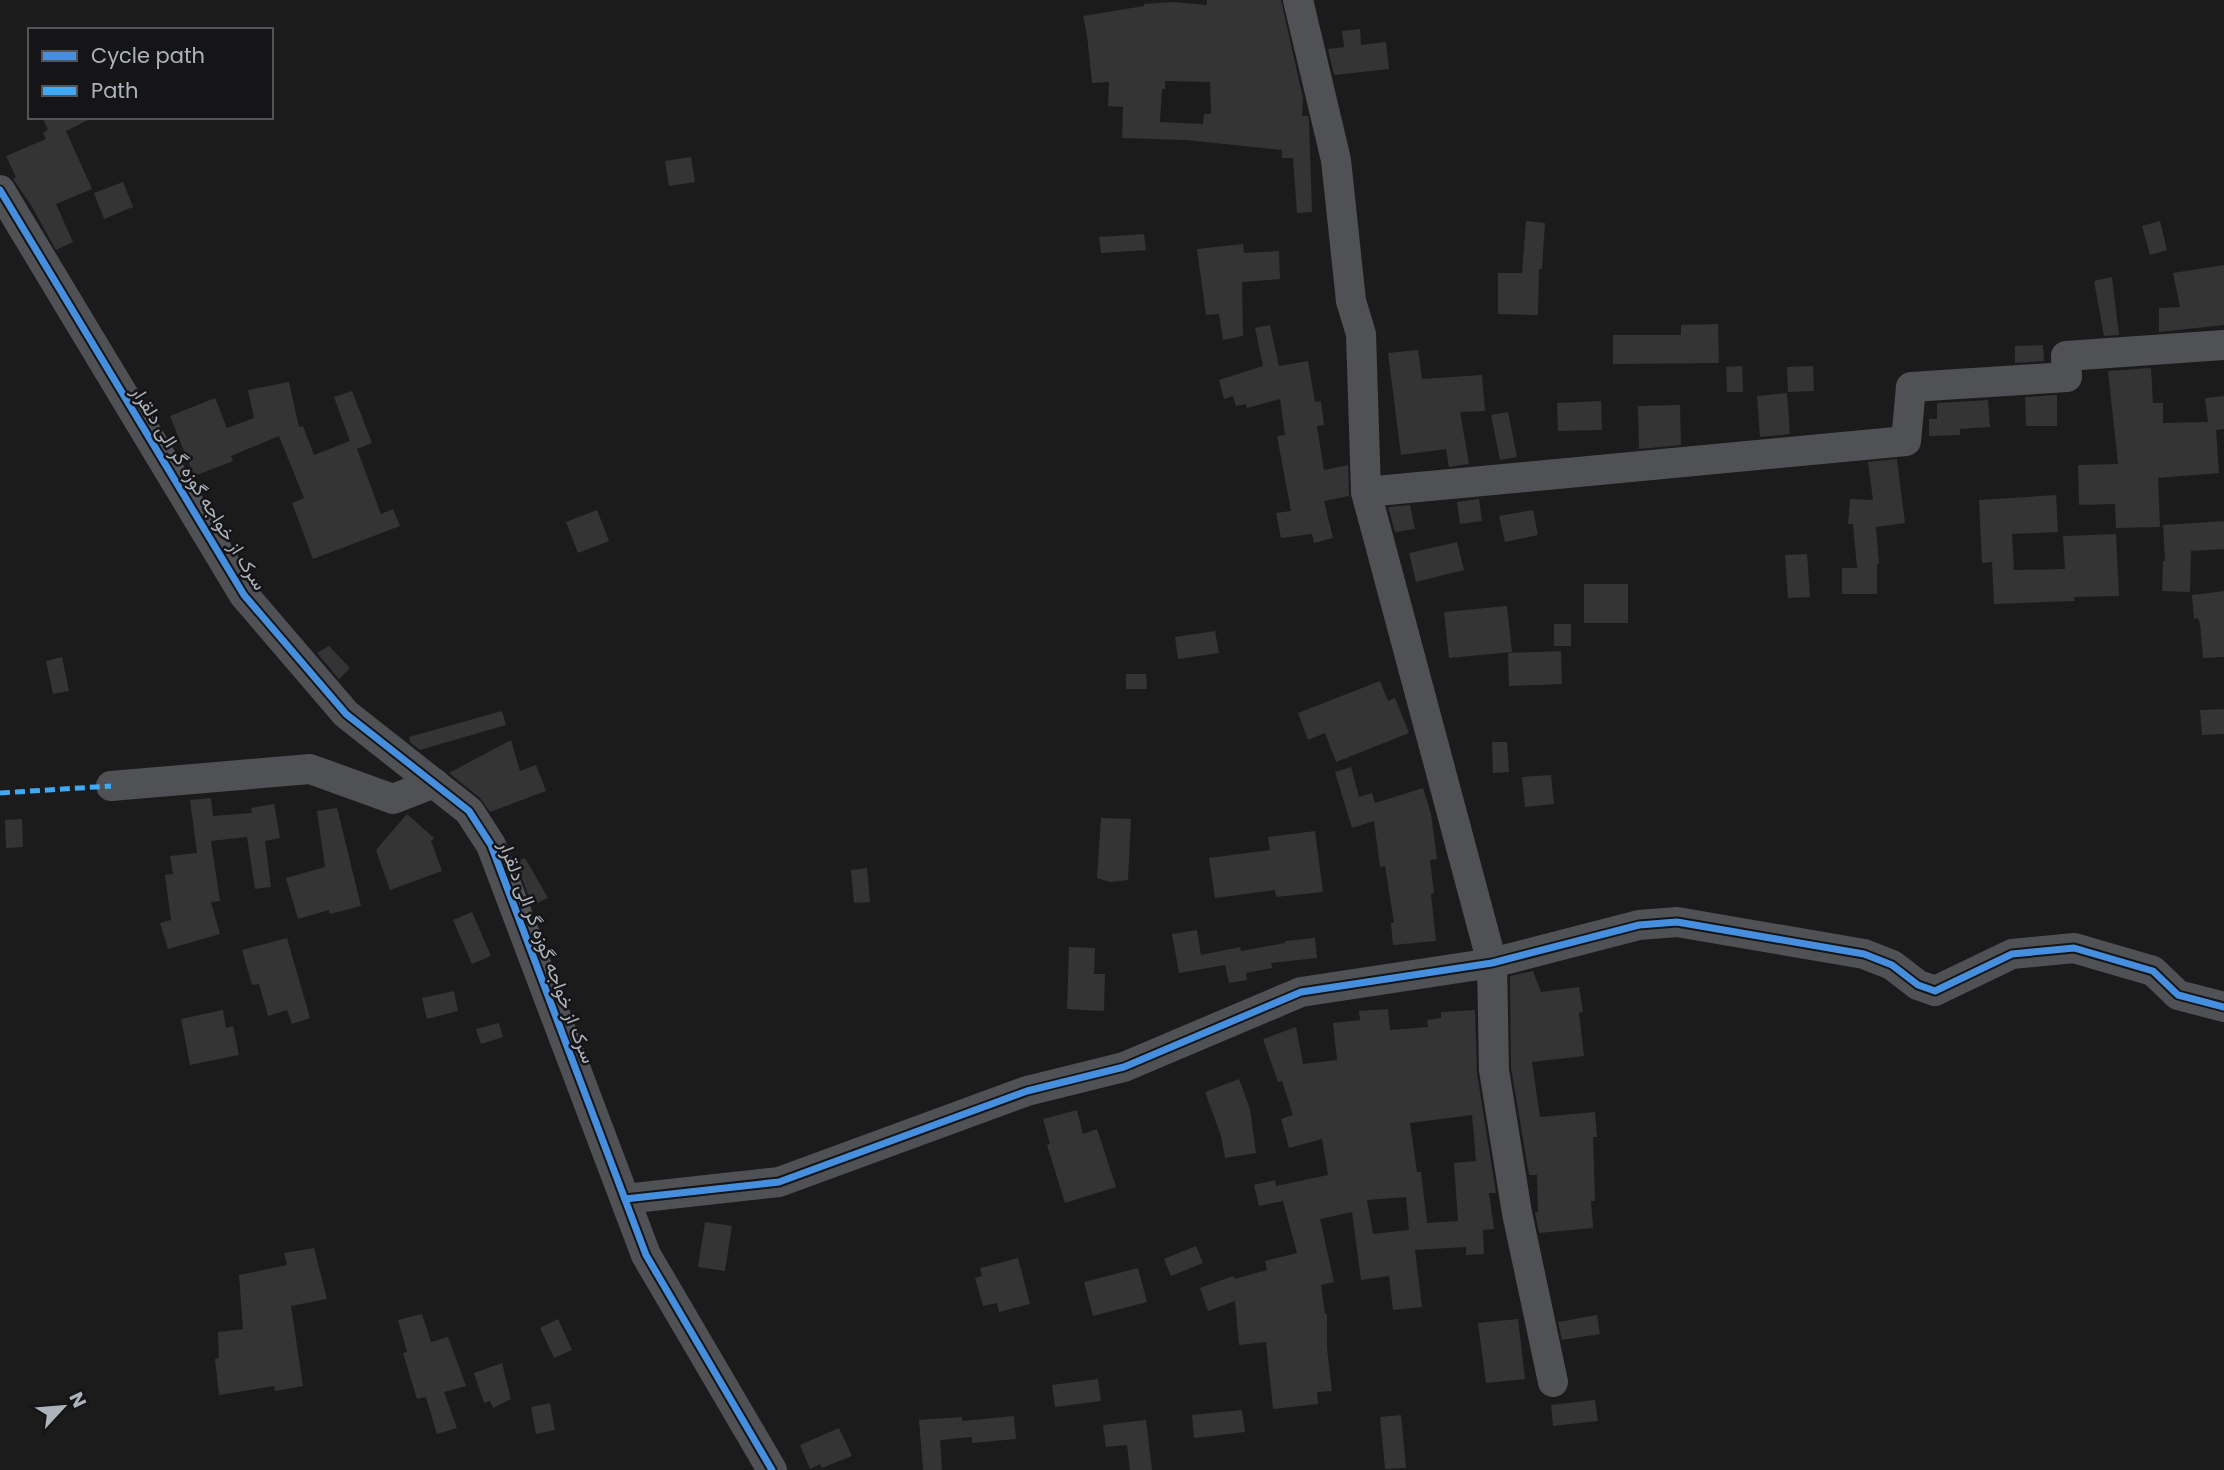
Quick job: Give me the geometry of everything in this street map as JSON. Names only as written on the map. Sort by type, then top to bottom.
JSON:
[{"type":"street","points":[[1298,0],[1336,160],[1351,301],[1361,334],[1366,492],[1492,963],[1494,1070],[1517,1213],[1553,1382]]},
{"type":"street","name":"سرک از خواجه گوزه گر الی دلقرار","points":[[0,190],[244,596],[346,714],[469,811],[491,845],[646,1255],[772,1470]]},
{"type":"street","points":[[1366,492],[1906,442],[1911,387],[2067,377],[2066,356],[2224,345]]},
{"type":"street","points":[[111,786],[310,769],[393,799],[434,783]]},
{"type":"street","points":[[625,1199],[779,1182],[1027,1091],[1124,1067],[1301,992],[1492,963],[1639,925],[1677,922],[1864,954],[1892,965],[1918,985],[1935,991],[2012,954],[2074,948],[2153,971],[2178,995],[2224,1007]]},
{"type":"building","points":[[1207,0],[1281,0],[1303,98],[1302,116],[1308,116],[1309,121],[1312,212],[1297,213],[1293,158],[1282,158],[1282,150],[1186,140],[1122,138],[1123,107],[1108,106],[1109,82],[1092,83],[1083,16],[1144,4],[1172,2],[1207,5]],"holes":[[[1165,81],[1210,82],[1211,114],[1204,114],[1203,124],[1160,122]]]},
{"type":"building","points":[[1360,29],[1361,45],[1386,42],[1389,69],[1334,75],[1328,49],[1344,47],[1342,31]]},
{"type":"building","points":[[43,119],[90,119],[66,131],[92,189],[56,204],[73,242],[56,250],[13,179],[16,177],[6,156],[46,139],[43,133],[48,130]]},
{"type":"building","points":[[691,157],[695,182],[669,186],[665,161]]},
{"type":"building","points":[[123,182],[133,207],[104,219],[94,193]]},
{"type":"building","points":[[1526,221],[1545,223],[1542,269],[1539,269],[1538,315],[1498,314],[1498,273],[1522,273]]},
{"type":"building","points":[[2160,221],[2167,250],[2150,255],[2142,226]]},
{"type":"building","points":[[1144,234],[1146,250],[1101,253],[1099,237]]},
{"type":"building","points":[[1243,244],[1244,253],[1279,251],[1280,279],[1242,282],[1243,336],[1223,340],[1219,314],[1206,315],[1197,249]]},
{"type":"building","points":[[2224,265],[2224,325],[2159,332],[2159,308],[2180,307],[2173,273]]},
{"type":"building","points":[[2112,277],[2119,335],[2104,336],[2094,281]]},
{"type":"building","points":[[1718,324],[1719,363],[1613,364],[1613,335],[1681,335],[1681,325]]},
{"type":"building","points":[[1270,325],[1279,366],[1308,361],[1315,402],[1321,401],[1324,425],[1317,426],[1324,470],[1348,465],[1349,496],[1324,501],[1333,538],[1314,543],[1312,534],[1281,538],[1276,513],[1291,511],[1277,436],[1285,435],[1280,399],[1247,408],[1246,404],[1236,406],[1233,396],[1224,399],[1219,380],[1263,366],[1255,328]]},
{"type":"building","points":[[2043,345],[2044,361],[2015,363],[2015,346]]},
{"type":"building","points":[[1418,350],[1422,379],[1482,375],[1485,411],[1460,412],[1469,464],[1449,467],[1446,449],[1401,455],[1388,353]]},
{"type":"building","points":[[1742,366],[1743,392],[1727,392],[1726,367]]},
{"type":"building","points":[[1813,366],[1814,391],[1788,392],[1787,367]]},
{"type":"building","points":[[2151,368],[2153,403],[2163,403],[2163,423],[2208,422],[2205,398],[2224,396],[2224,429],[2216,430],[2219,473],[2158,478],[2160,527],[2116,528],[2115,504],[2079,505],[2078,465],[2118,464],[2108,371]]},
{"type":"building","points":[[289,382],[299,427],[303,426],[314,455],[350,441],[334,397],[352,391],[372,443],[357,449],[381,514],[393,509],[400,526],[313,559],[292,503],[304,498],[279,436],[231,456],[233,461],[194,476],[170,416],[215,398],[227,428],[254,418],[248,390]]},
{"type":"building","points":[[1787,393],[1790,434],[1760,437],[1757,396]]},
{"type":"building","points":[[2057,395],[2057,426],[2026,426],[2025,397]]},
{"type":"building","points":[[1988,400],[1990,427],[1960,429],[1960,435],[1929,436],[1929,419],[1937,419],[1937,403]]},
{"type":"building","points":[[1601,401],[1602,430],[1558,431],[1557,403]]},
{"type":"building","points":[[1680,405],[1681,445],[1639,449],[1638,406]]},
{"type":"building","points":[[1508,412],[1517,457],[1500,460],[1491,415]]},
{"type":"building","points":[[1897,459],[1905,523],[1876,527],[1879,564],[1877,594],[1842,594],[1842,568],[1857,568],[1853,524],[1848,524],[1850,499],[1873,500],[1868,462]]},
{"type":"building","points":[[2056,495],[2058,532],[2012,534],[2014,570],[2065,569],[2063,536],[2116,534],[2119,596],[2074,597],[2075,601],[1994,604],[1992,562],[1982,563],[1979,500]]},
{"type":"building","points":[[1479,499],[1482,521],[1460,524],[1457,502]]},
{"type":"building","points":[[1410,505],[1415,529],[1395,532],[1388,507]]},
{"type":"building","points":[[597,510],[609,541],[578,553],[566,522]]},
{"type":"building","points":[[1533,510],[1538,535],[1505,542],[1499,516]]},
{"type":"building","points":[[2224,521],[2224,549],[2191,551],[2190,592],[2162,591],[2165,561],[2163,525]]},
{"type":"building","points":[[1457,542],[1464,570],[1416,582],[1409,553]]},
{"type":"building","points":[[1807,554],[1810,597],[1788,598],[1785,555]]},
{"type":"building","points":[[1584,584],[1628,584],[1628,623],[1584,623]]},
{"type":"building","points":[[2224,591],[2224,657],[2203,658],[2200,624],[2198,618],[2194,619],[2192,595]]},
{"type":"building","points":[[1507,606],[1512,652],[1449,658],[1444,612]]},
{"type":"building","points":[[1554,624],[1571,624],[1571,646],[1554,646]]},
{"type":"building","points":[[1215,631],[1219,653],[1178,659],[1175,637]]},
{"type":"building","points":[[329,646],[350,668],[339,679],[317,653]]},
{"type":"building","points":[[1561,651],[1562,684],[1509,686],[1508,653]]},
{"type":"building","points":[[62,657],[69,691],[53,694],[46,661]]},
{"type":"building","points":[[1126,674],[1146,674],[1147,689],[1126,689]]},
{"type":"building","points":[[1380,681],[1388,701],[1395,698],[1409,733],[1336,762],[1325,733],[1308,740],[1298,713]]},
{"type":"building","points":[[2224,709],[2224,734],[2202,735],[2200,710]]},
{"type":"building","points":[[502,711],[506,725],[420,750],[411,743],[409,737]]},
{"type":"building","points":[[511,740],[520,771],[536,765],[546,791],[490,812],[480,798],[449,773]]},
{"type":"building","points":[[1492,742],[1507,742],[1509,772],[1493,773]]},
{"type":"building","points":[[1351,767],[1359,797],[1372,793],[1375,803],[1423,788],[1431,814],[1437,859],[1430,860],[1436,941],[1393,945],[1391,923],[1394,923],[1385,866],[1380,867],[1374,821],[1352,828],[1335,772]]},
{"type":"building","points":[[1551,775],[1554,804],[1525,807],[1522,777]]},
{"type":"building","points":[[211,798],[213,816],[252,813],[251,808],[274,804],[280,838],[265,841],[271,887],[255,889],[247,837],[211,841],[220,901],[211,902],[220,934],[168,949],[160,923],[171,920],[165,875],[173,874],[170,856],[197,853],[190,800]]},
{"type":"building","points":[[337,808],[361,906],[330,914],[329,910],[298,919],[286,878],[325,867],[317,811]]},
{"type":"building","points":[[407,814],[434,838],[431,841],[442,871],[390,890],[376,850]]},
{"type":"building","points":[[1101,818],[1131,819],[1128,880],[1110,882],[1097,878]]},
{"type":"building","points":[[22,819],[23,847],[6,848],[5,820]]},
{"type":"building","points":[[1315,831],[1323,892],[1276,897],[1275,890],[1215,898],[1209,858],[1270,850],[1268,837]]},
{"type":"building","points":[[525,858],[548,898],[532,905],[516,862]]},
{"type":"building","points":[[867,868],[870,902],[854,903],[851,870]]},
{"type":"building","points":[[472,912],[491,956],[472,964],[453,920]]},
{"type":"building","points":[[1197,930],[1201,955],[1240,947],[1241,951],[1285,941],[1315,938],[1317,958],[1271,963],[1272,968],[1246,973],[1247,980],[1229,983],[1225,965],[1179,973],[1172,934]]},
{"type":"building","points":[[287,938],[310,1018],[292,1024],[287,1010],[268,1016],[259,984],[252,985],[242,950]]},
{"type":"building","points":[[1069,947],[1095,948],[1094,974],[1105,974],[1104,1011],[1067,1009]]},
{"type":"building","points":[[1533,971],[1541,992],[1579,987],[1583,1012],[1579,1013],[1584,1056],[1532,1062],[1540,1117],[1595,1112],[1595,1201],[1591,1201],[1593,1228],[1539,1233],[1535,1212],[1538,1212],[1537,1175],[1529,1175],[1511,1068],[1510,976]]},
{"type":"building","points":[[454,991],[458,1011],[427,1019],[422,998]]},
{"type":"building","points":[[1388,1009],[1390,1030],[1428,1027],[1427,1020],[1441,1018],[1441,1012],[1475,1010],[1477,1073],[1496,1193],[1489,1193],[1494,1229],[1483,1230],[1484,1254],[1466,1255],[1466,1247],[1415,1250],[1422,1307],[1393,1310],[1389,1276],[1361,1280],[1352,1212],[1320,1219],[1334,1282],[1321,1285],[1327,1314],[1327,1348],[1332,1391],[1317,1392],[1318,1404],[1273,1409],[1266,1342],[1239,1345],[1235,1301],[1208,1311],[1200,1288],[1233,1276],[1235,1279],[1267,1270],[1265,1261],[1297,1253],[1283,1201],[1259,1206],[1254,1185],[1275,1180],[1276,1186],[1328,1175],[1322,1139],[1289,1148],[1281,1119],[1293,1115],[1282,1081],[1278,1082],[1263,1039],[1296,1027],[1303,1064],[1337,1060],[1333,1023],[1360,1020],[1359,1011]],"holes":[[[1472,1115],[1476,1161],[1454,1163],[1458,1221],[1427,1223],[1421,1172],[1417,1172],[1410,1123]],[[1406,1197],[1409,1230],[1373,1234],[1367,1200]]]},
{"type":"building","points":[[223,1010],[226,1028],[233,1026],[239,1055],[190,1065],[181,1019]]},
{"type":"building","points":[[499,1023],[503,1037],[481,1044],[476,1029]]},
{"type":"building","points":[[1239,1079],[1250,1109],[1256,1153],[1225,1158],[1221,1136],[1205,1092]]},
{"type":"building","points":[[1077,1110],[1083,1134],[1097,1129],[1116,1187],[1065,1203],[1047,1145],[1050,1144],[1043,1119]]},
{"type":"building","points":[[705,1222],[732,1226],[725,1271],[698,1267]]},
{"type":"building","points":[[1196,1246],[1203,1263],[1171,1276],[1164,1259]]},
{"type":"building","points":[[314,1248],[327,1299],[291,1306],[303,1386],[275,1391],[274,1386],[219,1395],[215,1359],[219,1358],[218,1332],[243,1329],[239,1275],[287,1265],[284,1253]]},
{"type":"building","points":[[1018,1258],[1030,1304],[999,1312],[997,1303],[983,1306],[975,1278],[982,1276],[980,1268]]},
{"type":"building","points":[[1138,1268],[1147,1302],[1093,1316],[1084,1282]]},
{"type":"building","points":[[422,1314],[431,1342],[448,1337],[466,1386],[444,1392],[457,1428],[437,1434],[426,1397],[417,1399],[403,1353],[407,1352],[398,1320]]},
{"type":"building","points":[[1597,1315],[1600,1334],[1562,1340],[1558,1322]]},
{"type":"building","points":[[558,1319],[572,1350],[554,1358],[540,1328]]},
{"type":"building","points":[[1518,1319],[1525,1379],[1486,1383],[1478,1323]]},
{"type":"building","points":[[502,1363],[511,1399],[493,1408],[490,1401],[484,1403],[474,1373]]},
{"type":"building","points":[[1098,1379],[1101,1401],[1055,1407],[1052,1385]]},
{"type":"building","points":[[1595,1400],[1598,1421],[1553,1426],[1551,1405]]},
{"type":"building","points":[[550,1403],[555,1430],[536,1434],[531,1407]]},
{"type":"building","points":[[1242,1410],[1245,1432],[1194,1438],[1192,1415]]},
{"type":"building","points":[[1401,1415],[1406,1468],[1385,1469],[1380,1417]]},
{"type":"building","points":[[1014,1416],[1016,1439],[972,1443],[972,1437],[940,1440],[942,1470],[923,1470],[919,1420],[962,1417],[962,1421]]},
{"type":"building","points":[[1146,1420],[1152,1470],[1130,1470],[1127,1445],[1106,1447],[1103,1425]]},
{"type":"building","points":[[839,1428],[852,1456],[822,1468],[820,1464],[810,1469],[800,1445]]},
{"type":"marked path","points":[[0,793],[111,786]]},
{"type":"cycle path","points":[[0,190],[244,595],[346,714],[469,811],[491,845],[646,1255],[772,1470]]},
{"type":"cycle path","points":[[625,1199],[779,1182],[1027,1091],[1124,1067],[1301,992],[1492,963],[1639,925],[1677,922],[1864,954],[1892,965],[1918,985],[1935,991],[2012,954],[2074,948],[2153,971],[2178,995],[2224,1007]]}]
